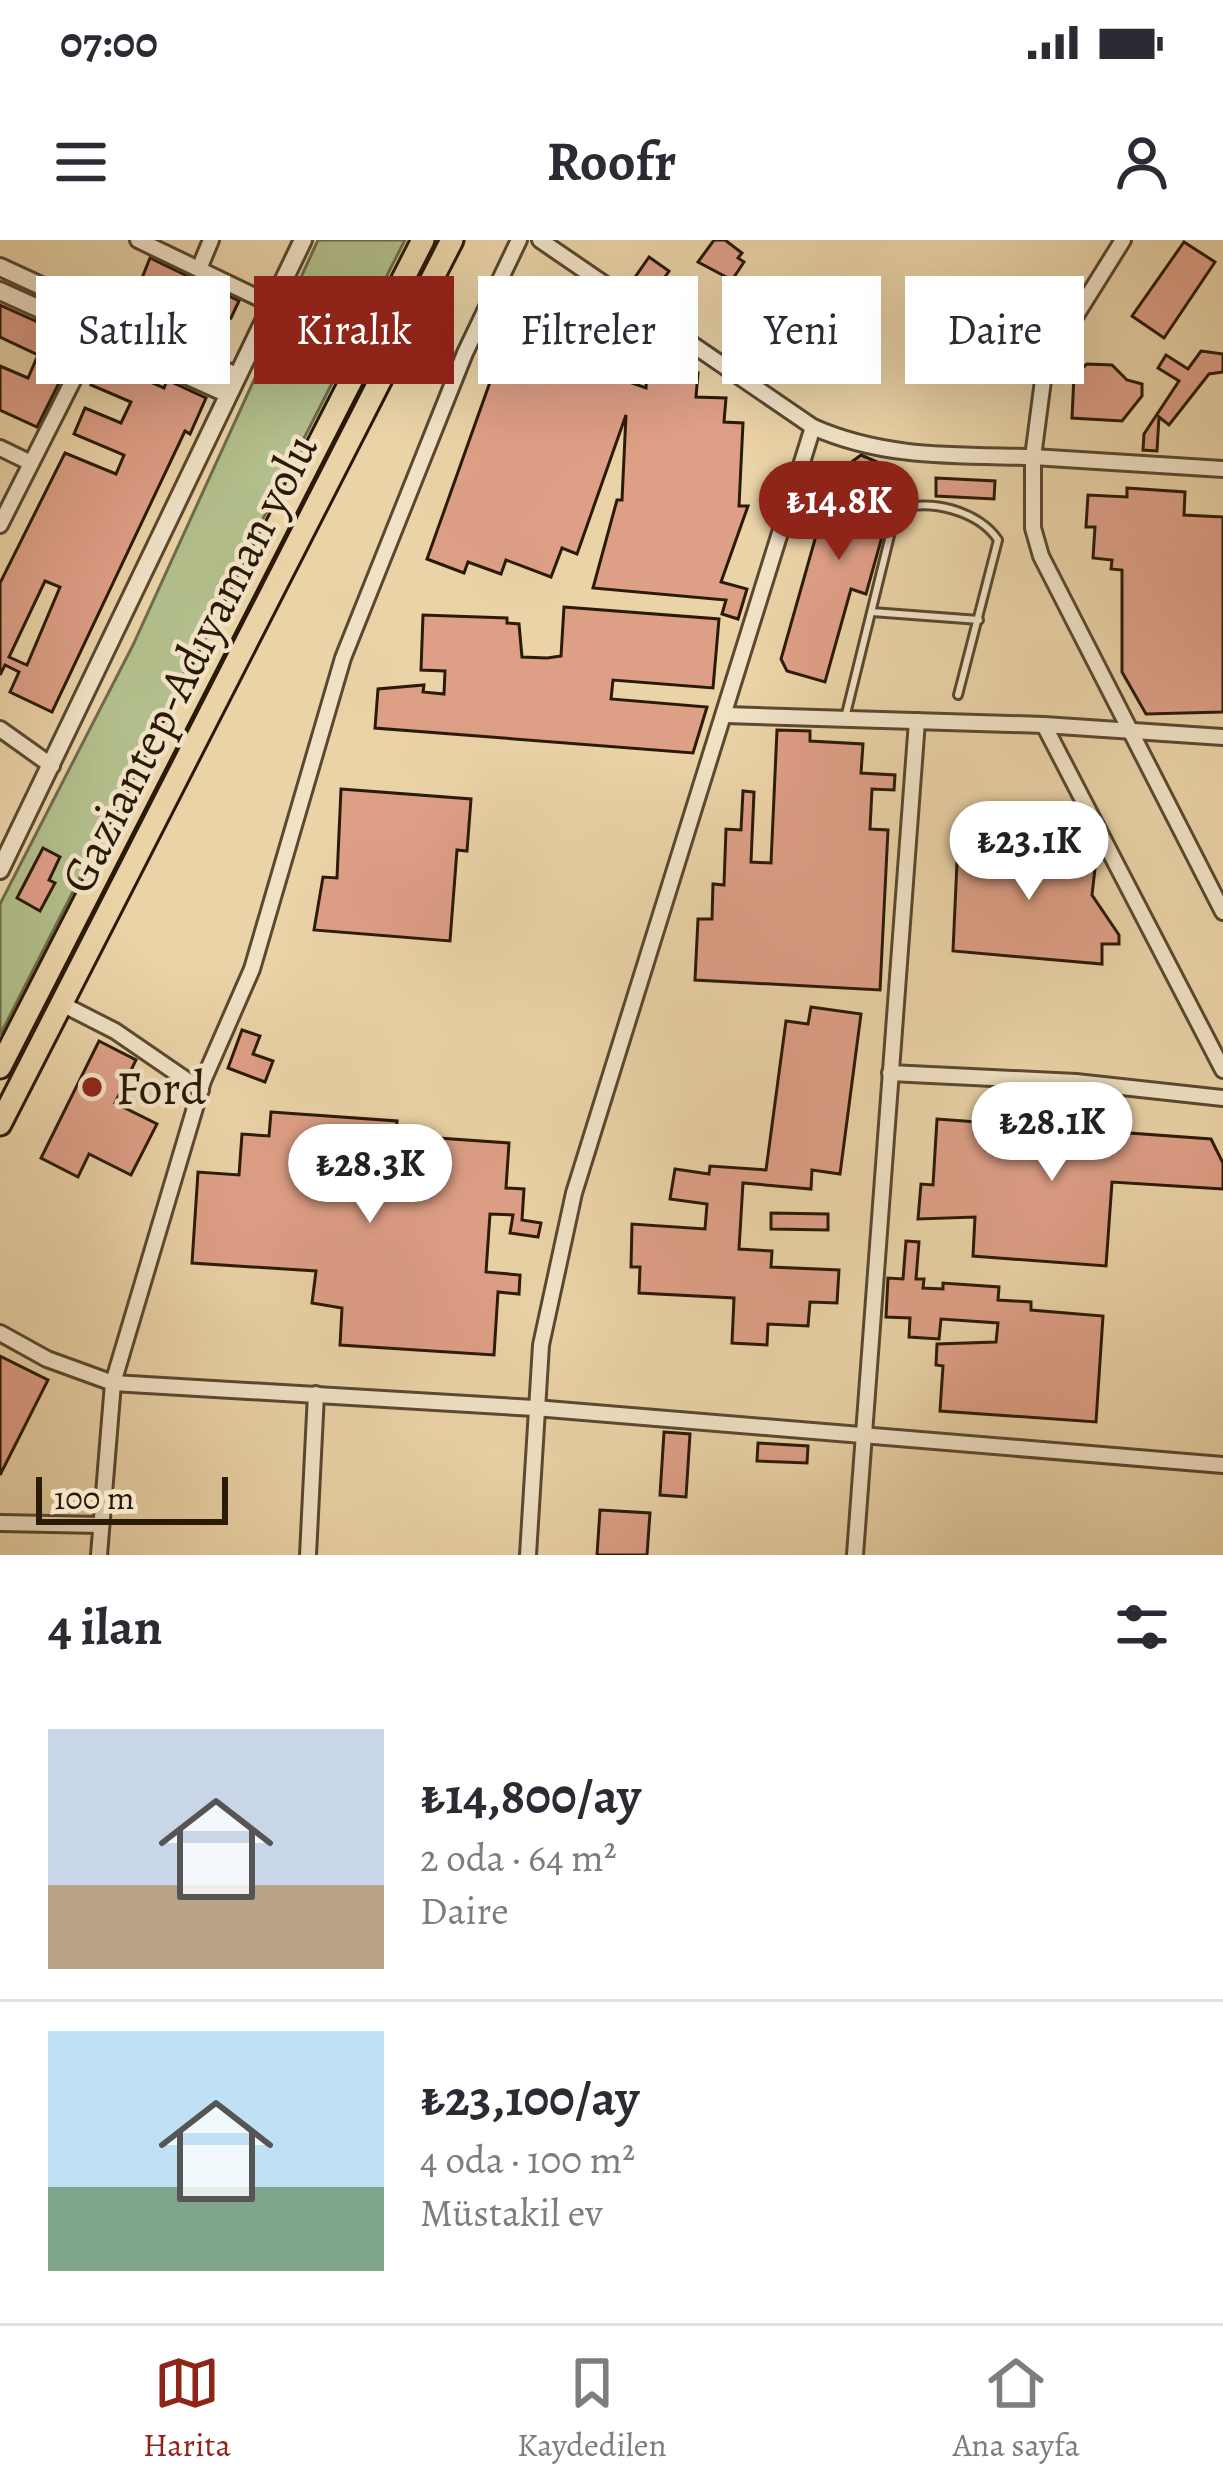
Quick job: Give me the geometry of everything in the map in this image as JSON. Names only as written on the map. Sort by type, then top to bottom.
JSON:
[{"type":"highway","name":"Gaziantep-Adıyaman yolu","points":[[0,1067],[423,240]]},
{"type":"highway","name":"Gaziantep-Adıyaman yolu","points":[[0,1124],[452,240]]},
{"type":"street","points":[[138,240],[254,296]]},
{"type":"street","points":[[199,269],[211,240]]},
{"type":"street","points":[[285,276],[303,240]]},
{"type":"street","points":[[99,1555],[113,1383],[201,1090],[252,969],[343,658],[465,353],[519,240]]},
{"type":"street","points":[[540,240],[814,428],[891,453],[1223,469]]},
{"type":"street","points":[[1123,240],[1045,365],[1033,458],[1033,528],[1042,556],[1223,912]]},
{"type":"street","points":[[0,267],[236,376]]},
{"type":"street","points":[[0,291],[36,308]]},
{"type":"street","points":[[0,870],[254,339]]},
{"type":"street","points":[[0,525],[72,384]]},
{"type":"street","points":[[206,384],[228,394]]},
{"type":"street","points":[[528,1555],[541,1345],[574,1193],[814,428]]},
{"type":"street","points":[[0,448],[32,463]]},
{"type":"street","points":[[726,715],[1044,724],[1223,737]]},
{"type":"street","points":[[855,1555],[917,721]]},
{"type":"street","points":[[1044,724],[1223,1070]]},
{"type":"street","points":[[0,729],[52,766]]},
{"type":"street","points":[[62,1004],[115,1031],[201,1090]]},
{"type":"street","points":[[890,1073],[1076,1082],[1223,1098]]},
{"type":"street","points":[[0,1333],[113,1383],[535,1408],[1223,1465]]},
{"type":"street","points":[[308,1555],[316,1394]]},
{"type":"street","points":[[0,1522],[101,1525]]},
{"type":"lane","points":[[845,718],[896,511],[920,502],[974,517],[998,540],[958,695]]},
{"type":"lane","points":[[872,612],[979,620]]},
{"type":"green space","points":[[318,240],[405,240],[387,276],[302,276]]},
{"type":"green space","points":[[254,380],[254,384],[332,384],[0,1035],[0,904],[133,645]]},
{"type":"building","points":[[714,240],[725,240],[742,253],[738,258],[744,262],[735,276],[724,276],[698,262]]},
{"type":"building","points":[[1184,242],[1215,262],[1164,338],[1132,316]]},
{"type":"building","points":[[649,257],[669,271],[666,276],[636,276]]},
{"type":"building","points":[[150,258],[187,276],[143,276]]},
{"type":"building","points":[[230,297],[239,301],[230,318]]},
{"type":"building","points":[[0,305],[36,321],[36,354],[0,337]]},
{"type":"building","points":[[1201,351],[1223,354],[1223,372],[1209,374],[1169,425],[1159,417],[1157,451],[1143,450],[1144,434],[1179,381],[1158,368],[1166,355],[1188,369]]},
{"type":"building","points":[[36,360],[36,384],[58,384],[37,427],[0,410],[0,366],[28,378]]},
{"type":"building","points":[[1112,365],[1127,380],[1142,384],[1142,396],[1122,421],[1072,418],[1074,384],[1084,384],[1084,367]]},
{"type":"building","points":[[155,384],[164,388],[176,384],[206,398],[190,434],[185,431],[52,712],[10,692],[19,672],[5,665],[0,675],[0,583],[65,453],[116,474],[124,455],[74,434],[85,408],[121,423],[131,402],[91,385]],"holes":[[[45,581],[60,587],[27,665],[9,657]]]},
{"type":"building","points":[[489,384],[635,384],[646,388],[646,384],[697,384],[696,397],[726,398],[724,422],[743,423],[739,506],[748,506],[721,582],[747,589],[738,619],[722,614],[726,600],[593,588],[617,500],[622,500],[626,415],[577,554],[562,548],[551,577],[506,560],[501,574],[468,562],[464,573],[427,559]]},
{"type":"building","points":[[861,455],[900,472],[866,594],[851,589],[825,682],[787,671],[781,659],[833,476]]},
{"type":"building","points":[[936,478],[995,481],[994,499],[936,496]]},
{"type":"building","points":[[1127,488],[1185,492],[1184,515],[1223,517],[1223,712],[1146,714],[1122,672],[1122,570],[1111,569],[1112,560],[1093,558],[1095,527],[1086,527],[1088,495],[1127,497]]},
{"type":"building","points":[[564,607],[719,619],[713,688],[613,680],[611,699],[707,707],[693,753],[375,728],[378,689],[424,685],[423,692],[444,694],[445,671],[421,670],[423,615],[507,618],[507,623],[519,624],[522,657],[547,658],[561,656]]},
{"type":"building","points":[[777,730],[810,731],[810,741],[863,744],[861,773],[895,775],[894,790],[872,789],[870,829],[888,830],[880,990],[695,980],[698,919],[712,919],[713,884],[724,885],[726,829],[741,830],[743,791],[754,792],[751,862],[771,863]]},
{"type":"building","points":[[341,789],[471,799],[467,851],[457,850],[450,941],[314,930],[323,877],[337,878]]},
{"type":"building","points":[[958,840],[1097,851],[1092,895],[1119,935],[1119,944],[1102,944],[1102,964],[953,951]]},
{"type":"building","points":[[43,848],[60,857],[49,880],[55,883],[40,911],[17,898]]},
{"type":"building","points":[[811,1007],[861,1014],[840,1174],[812,1170],[811,1189],[743,1183],[739,1249],[772,1251],[771,1267],[839,1270],[837,1303],[810,1302],[808,1326],[768,1324],[767,1345],[732,1343],[734,1298],[639,1293],[640,1267],[631,1267],[632,1224],[705,1229],[707,1204],[670,1199],[675,1169],[709,1174],[710,1166],[766,1170],[786,1021],[808,1024]]},
{"type":"building","points":[[242,1030],[260,1036],[253,1054],[273,1061],[265,1082],[228,1068]]},
{"type":"building","points":[[99,1041],[136,1060],[115,1103],[157,1124],[131,1175],[89,1154],[78,1177],[41,1158]]},
{"type":"building","points":[[271,1112],[397,1121],[396,1135],[509,1143],[506,1188],[524,1189],[522,1220],[541,1223],[538,1237],[510,1233],[513,1215],[490,1214],[486,1272],[520,1275],[519,1294],[498,1292],[494,1355],[340,1345],[342,1308],[312,1303],[316,1271],[192,1263],[198,1172],[239,1175],[242,1134],[269,1136]]},
{"type":"building","points":[[937,1119],[1211,1139],[1223,1163],[1223,1189],[1112,1182],[1106,1266],[973,1256],[975,1217],[918,1219],[921,1184],[933,1185]]},
{"type":"building","points":[[771,1213],[828,1214],[828,1230],[771,1229]]},
{"type":"building","points":[[906,1241],[919,1242],[916,1279],[924,1279],[923,1288],[943,1289],[943,1283],[999,1287],[998,1300],[1031,1302],[1031,1310],[1103,1316],[1096,1422],[940,1411],[943,1366],[936,1365],[937,1344],[996,1342],[998,1323],[941,1319],[939,1339],[909,1337],[910,1318],[886,1317],[888,1278],[903,1279]]},
{"type":"building","points":[[0,1356],[48,1380],[0,1475]]},
{"type":"building","points":[[664,1432],[690,1434],[686,1497],[660,1495]]},
{"type":"building","points":[[758,1443],[808,1446],[807,1463],[757,1461]]},
{"type":"building","points":[[600,1510],[650,1513],[647,1555],[597,1555]]},
{"type":"place","name":"Ford","points":[[92,1087]]}]
